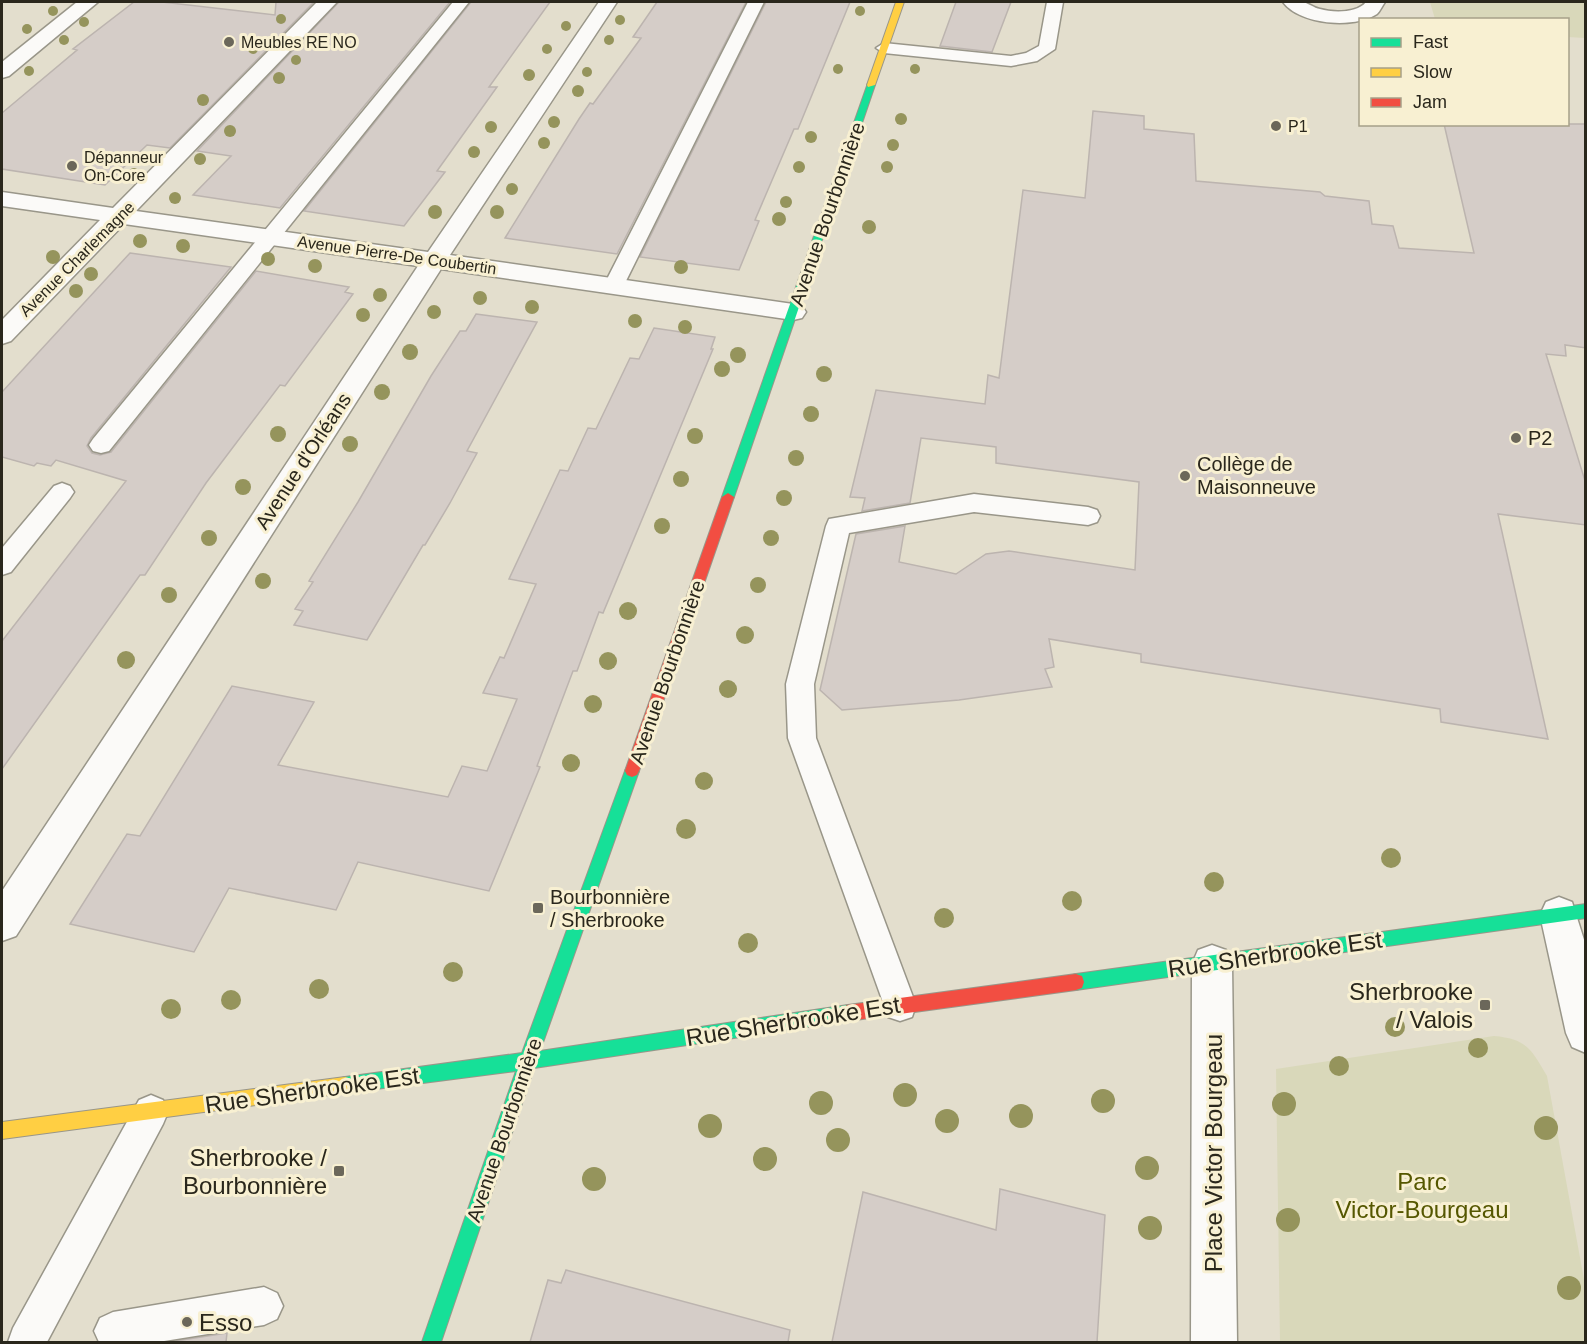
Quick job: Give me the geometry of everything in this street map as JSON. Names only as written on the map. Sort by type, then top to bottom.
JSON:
[{"type":"street","points":[[2,72],[88,2]]},
{"type":"street","name":"Avenue Charlemagne","points":[[2,335],[327,2]]},
{"type":"street","name":"Avenue d'Orléans","points":[[2,923],[436,260],[608,2]]},
{"type":"street","name":"Avenue Bourbonnière","points":[[431,1342],[527,1062],[577,929],[900,2]]},
{"type":"street","points":[[1293,2],[1312,12],[1346,17],[1371,9],[1376,2]]},
{"type":"street","name":"Avenue Pierre-De Coubertin","points":[[2,199],[793,312]]},
{"type":"street","points":[[1572,913],[1586,1033]]},
{"type":"street","name":"Rue Sherbrooke Est","points":[[2,1131],[527,1062],[900,1005],[1572,913]]},
{"type":"street","name":"Place Victor Bourgeau","points":[[1212,964],[1214,1342]]},
{"type":"lane","points":[[101,445],[461,2]]},
{"type":"lane","points":[[613,286],[756,2]]},
{"type":"lane","points":[[884,48],[1011,61],[1031,57],[1047,48],[1055,2]]},
{"type":"lane","points":[[2,565],[62,492]]},
{"type":"lane","points":[[900,1005],[802,738],[800,684],[838,526],[974,503],[1088,516]]},
{"type":"lane","points":[[27,1342],[151,1112]]},
{"type":"lane","points":[[113,1331],[264,1306]]},
{"type":"green space","points":[[1430,2],[1585,2],[1585,38],[1569,37],[1569,18],[1435,18]]},
{"type":"green space","name":"Parc Victor-Bourgeau","points":[[1494,1036],[1514,1040],[1527,1047],[1547,1076],[1585,1285],[1585,1342],[1280,1342],[1276,1069]]},
{"type":"building","points":[[134,2],[162,2],[275,15],[276,2],[314,2],[170,148],[147,145],[105,185],[2,169],[2,113],[77,50],[73,49]]},
{"type":"building","points":[[339,2],[450,2],[280,208],[193,195],[231,156],[197,151]]},
{"type":"building","points":[[471,2],[550,2],[489,87],[497,87],[437,171],[445,172],[404,226],[304,211]]},
{"type":"building","points":[[657,2],[746,2],[617,254],[505,238],[579,119],[590,103],[593,104],[641,38],[633,37]]},
{"type":"building","points":[[766,2],[850,2],[798,129],[794,129],[755,220],[759,221],[739,270],[640,257]]},
{"type":"building","points":[[956,2],[1011,2],[992,52],[940,46]]},
{"type":"building","points":[[1093,111],[1144,116],[1144,129],[1194,134],[1196,181],[1320,192],[1325,196],[1369,201],[1372,224],[1393,226],[1399,248],[1474,253],[1444,126],[1586,124],[1586,348],[1565,345],[1566,356],[1546,354],[1586,484],[1586,525],[1498,514],[1548,739],[1441,722],[1440,709],[1141,662],[1141,654],[1049,639],[1054,667],[1045,669],[1052,687],[959,700],[842,710],[820,690],[856,534],[905,526],[899,562],[956,574],[986,554],[1009,551],[1135,570],[1139,482],[996,463],[996,447],[921,438],[910,503],[862,511],[865,498],[850,497],[876,390],[985,404],[988,375],[999,378],[1023,190],[1085,198]]},
{"type":"building","points":[[130,253],[231,267],[91,438],[87,446],[92,453],[100,455],[111,452],[256,271],[349,287],[345,292],[353,294],[285,386],[280,385],[206,483],[145,575],[140,575],[2,769],[2,641],[126,481],[56,460],[51,466],[37,463],[34,466],[2,457],[2,392]]},
{"type":"building","points":[[476,314],[537,322],[467,451],[477,453],[450,503],[367,640],[294,625],[303,611],[295,609],[313,582],[309,581],[431,376],[460,331],[466,331]]},
{"type":"building","points":[[654,328],[715,337],[711,349],[713,349],[603,613],[599,612],[577,671],[573,671],[537,766],[540,767],[489,891],[358,862],[336,910],[229,888],[194,952],[70,924],[127,834],[140,836],[232,686],[314,702],[278,765],[448,797],[462,766],[487,771],[517,699],[483,693],[500,657],[504,658],[536,584],[509,579],[560,470],[568,471],[588,428],[596,429],[630,358],[639,359]]},
{"type":"building","points":[[1000,1189],[1105,1215],[1097,1342],[832,1342],[863,1192],[996,1230]]},
{"type":"building","points":[[566,1270],[790,1330],[788,1342],[530,1342],[548,1280],[561,1283]]},
{"type":"building","points":[[227,1333],[226,1342],[169,1342]]},
{"type":"traffic: fast","points":[[728,497],[871,85]]},
{"type":"traffic: fast","points":[[431,1342],[490,1167],[632,771]]},
{"type":"traffic: fast","points":[[1076,982],[1586,911]]},
{"type":"traffic: fast","points":[[345,1085],[527,1061],[848,1013]]},
{"type":"traffic: slow","points":[[871,85],[900,2]]},
{"type":"traffic: slow","points":[[2,1131],[345,1085]]},
{"type":"traffic: jam","points":[[632,771],[728,497]]},
{"type":"traffic: jam","points":[[848,1013],[1076,982]]},
{"type":"place","name":"Meubles RE NO","points":[[229,42]]},
{"type":"place","name":"P1","points":[[1276,126]]},
{"type":"place","name":"Dépanneur On-Core","points":[[72,166]]},
{"type":"place","name":"P2","points":[[1516,438]]},
{"type":"place","name":"Collège de Maisonneuve","points":[[1185,476]]},
{"type":"place","name":"Bourbonnière / Sherbrooke","points":[[538,908]]},
{"type":"place","name":"Sherbrooke / Valois","points":[[1485,1005]]},
{"type":"place","name":"Sherbrooke / Bourbonnière","points":[[339,1171]]},
{"type":"place","name":"Esso","points":[[187,1322]]}]
